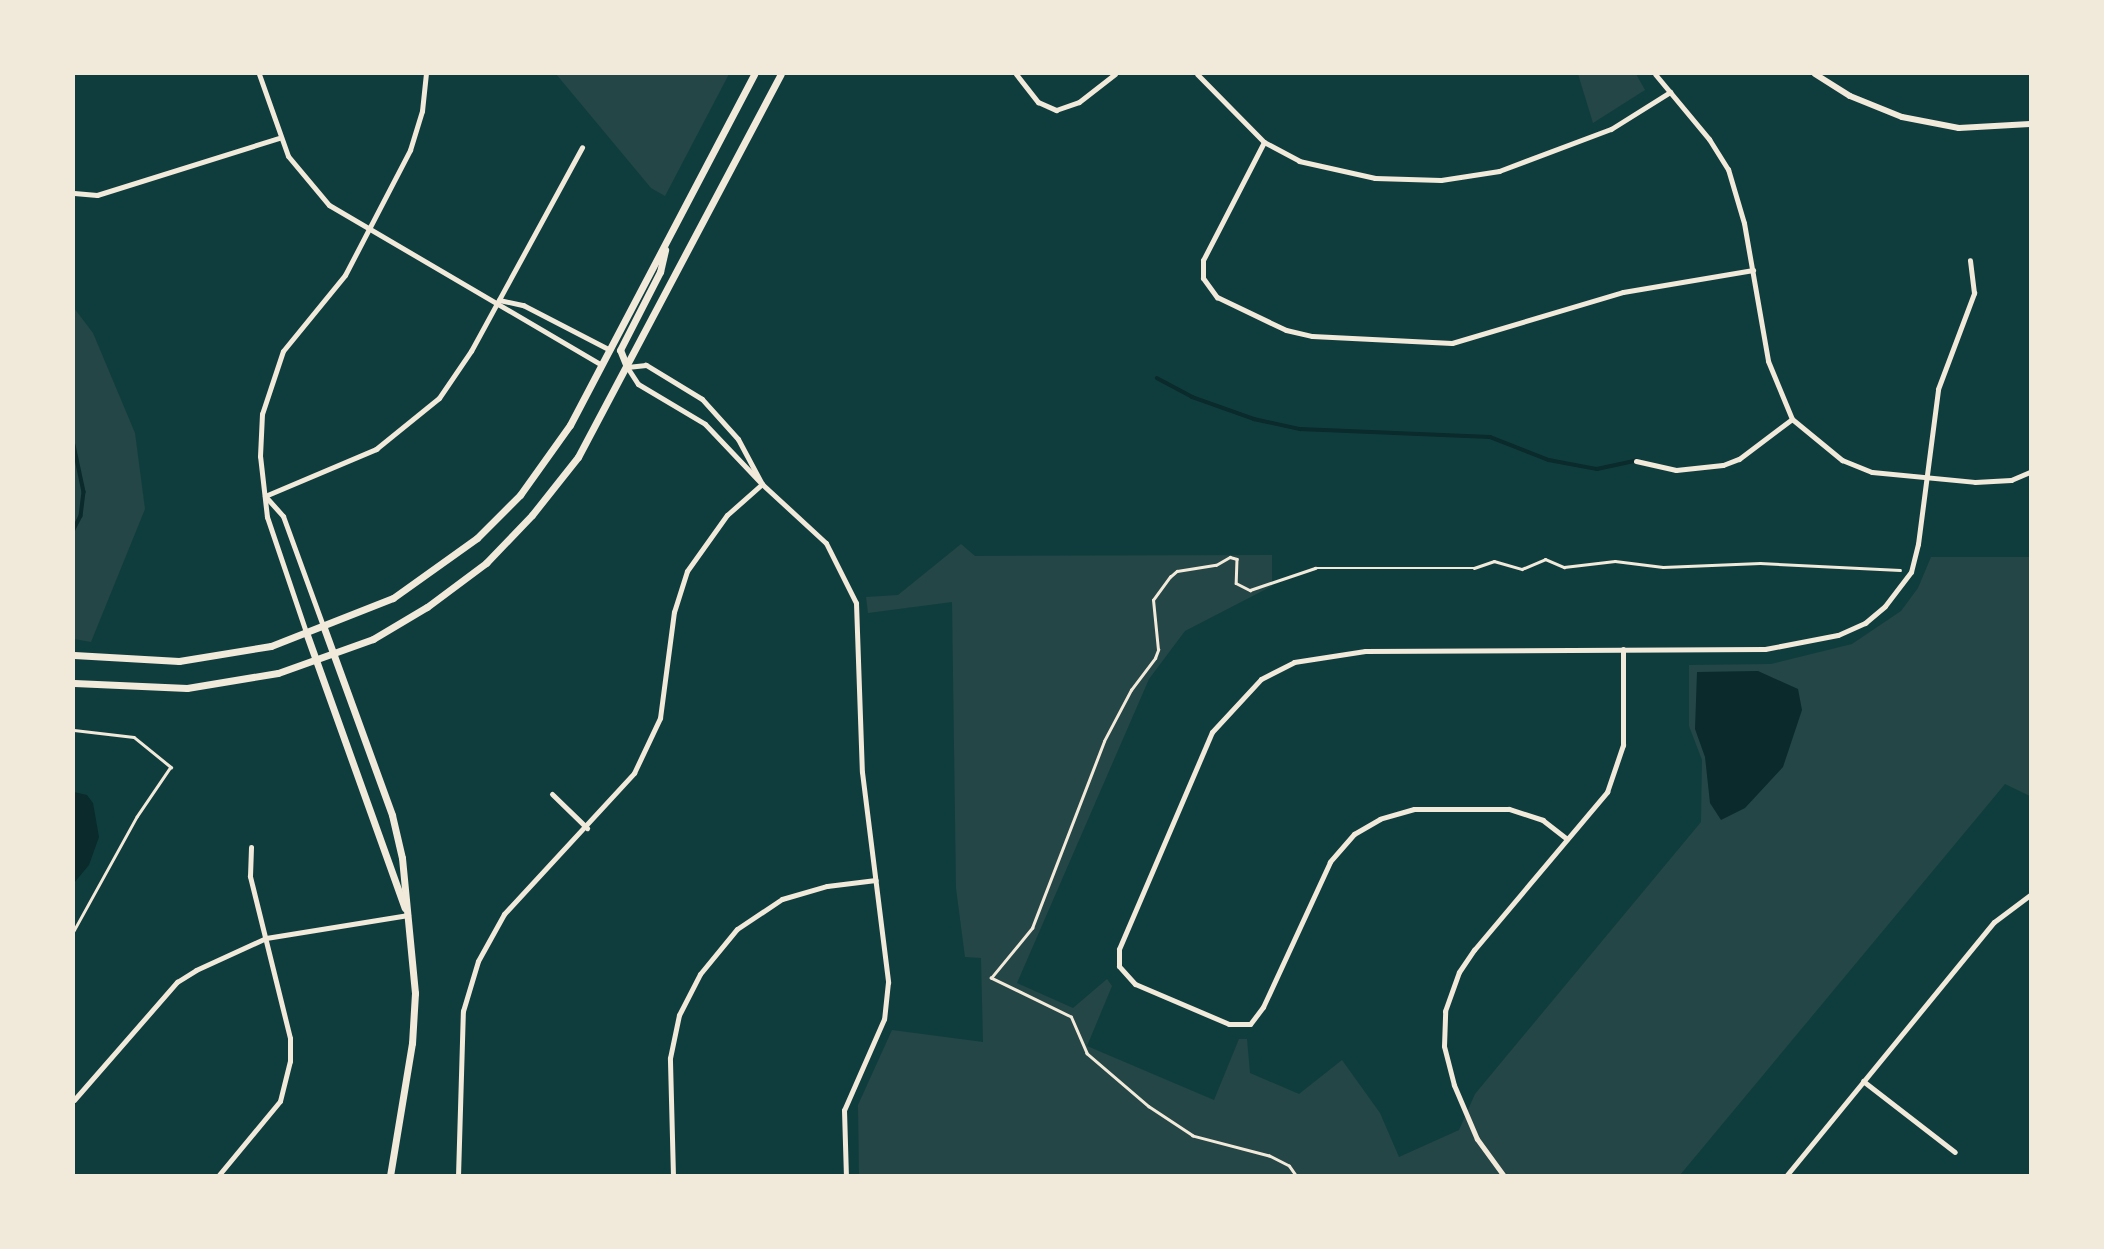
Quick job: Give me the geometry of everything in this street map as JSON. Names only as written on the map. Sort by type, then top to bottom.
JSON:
[{"type":"main road","points":[[74,655],[179,661],[239,653],[307,635],[393,598],[477,538],[541,468],[602,365],[754,74]]},
{"type":"main road","points":[[74,682],[187,688],[244,680],[316,661],[427,607],[511,539],[578,457],[781,74]]},
{"type":"main road","points":[[627,366],[621,350],[660,272],[665,248]]},
{"type":"main road","points":[[324,628],[398,836],[408,915],[414,967],[414,1020],[390,1175]]},
{"type":"main road","points":[[307,635],[408,915]]},
{"type":"street","points":[[259,74],[279,138],[312,188],[369,231],[499,300],[523,305],[610,350]]},
{"type":"street","points":[[307,635],[267,517],[259,435],[273,371],[296,332],[345,275],[417,132],[426,74]]},
{"type":"street","points":[[1016,74],[1038,102],[1056,110],[1079,102],[1115,74]]},
{"type":"street","points":[[1197,74],[1264,142],[1299,161],[1375,178],[1441,180],[1499,171],[1568,148],[1611,129],[1670,92]]},
{"type":"street","points":[[1655,74],[1728,169],[1753,270],[1768,361],[1792,419],[1842,460],[1872,472],[1975,482],[2011,480],[2031,472]]},
{"type":"street","points":[[1815,74],[1850,96],[1912,119],[1959,128],[2031,124]]},
{"type":"street","points":[[74,192],[97,195],[279,138]]},
{"type":"street","points":[[1264,142],[1203,260],[1203,278],[1217,297],[1286,330],[1312,336],[1452,343],[1623,292],[1753,270]]},
{"type":"street","points":[[265,496],[363,457],[417,421],[455,376],[582,147]]},
{"type":"street","points":[[1567,839],[1543,820],[1509,809],[1414,809],[1380,819],[1354,834],[1330,862],[1263,1007],[1250,1024],[1230,1024],[1135,984],[1119,966],[1119,949],[1212,732],[1261,679],[1294,662],[1365,651],[1765,649],[1807,644],[1865,622],[1885,606],[1911,572],[1938,389],[1974,293],[1970,260]]},
{"type":"street","points":[[499,300],[517,318],[602,365]]},
{"type":"street","points":[[762,484],[738,439],[702,398],[646,365],[627,366],[638,384],[705,424],[762,484],[826,542],[856,603],[860,742],[887,961],[887,1001],[884,1019],[844,1110],[846,1175]]},
{"type":"street","points":[[1636,461],[1676,470],[1723,465],[1792,419]]},
{"type":"street","points":[[458,1175],[463,1011],[478,961],[504,914],[587,828],[634,773],[660,718],[674,612],[687,571],[711,533],[762,484]]},
{"type":"street","points":[[265,496],[283,516],[324,628]]},
{"type":"street","points":[[1504,1175],[1477,1139],[1454,1085],[1444,1046],[1445,1011],[1459,972],[1474,950],[1607,792],[1619,760],[1624,730],[1623,649]]},
{"type":"street","points":[[552,794],[587,828]]},
{"type":"street","points":[[218,1175],[280,1101],[290,1061],[290,1038],[250,876],[251,847]]},
{"type":"street","points":[[673,1175],[670,1058],[679,1015],[700,974],[737,929],[782,899],[827,886],[876,880]]},
{"type":"street","points":[[1786,1175],[1994,922],[2031,895]]},
{"type":"street","points":[[74,1100],[177,982],[243,946],[266,939],[408,915]]},
{"type":"street","points":[[1863,1081],[1955,1152]]},
{"type":"path","points":[[1296,1175],[1289,1166],[1269,1156],[1193,1136],[1149,1107],[1087,1055],[1071,1017],[991,978],[1032,928],[1094,762],[1131,690],[1155,658],[1158,650],[1153,600],[1157,589],[1177,571],[1216,565],[1230,557],[1237,559],[1236,583],[1250,590],[1294,572],[1349,566],[1474,568],[1494,561],[1522,569],[1545,558],[1563,567],[1615,562],[1664,567],[1796,565],[1911,572]]},
{"type":"path","points":[[74,730],[134,737],[171,767],[137,817],[74,932]]},
{"type":"shaded area","points":[[556,74],[729,74],[665,196],[651,188]]},
{"type":"shaded area","points":[[1578,74],[1636,74],[1645,90],[1593,123]]},
{"type":"shaded area","points":[[74,308],[93,333],[135,433],[145,509],[91,642],[74,639]]},
{"type":"shaded area","points":[[961,544],[975,556],[1272,555],[1272,586],[1185,631],[1149,679],[1017,983],[1073,1008],[1107,979],[1112,986],[1087,1046],[1214,1100],[1239,1039],[1247,1039],[1250,1073],[1299,1094],[1342,1060],[1380,1113],[1399,1157],[1459,1130],[1475,1094],[1701,822],[1702,760],[1689,726],[1689,665],[1771,664],[1852,644],[1901,611],[1918,588],[1931,557],[2030,557],[2030,796],[2005,784],[1680,1175],[859,1176],[858,1105],[892,1030],[983,1042],[981,958],[965,957],[956,888],[952,602],[868,613],[866,597],[898,595]]},
{"type":"shaded area","points":[[1758,671],[1798,689],[1802,710],[1783,767],[1745,808],[1721,820],[1710,803],[1705,757],[1695,729],[1697,672]]},
{"type":"shaded area","points":[[74,792],[87,795],[93,803],[99,837],[89,865],[74,883]]},
{"type":"waterway","points":[[1157,378],[1192,397],[1254,419],[1300,429],[1490,437],[1549,460],[1597,469],[1636,461]]},
{"type":"waterway","points":[[74,445],[84,492],[81,516],[74,530]]}]
